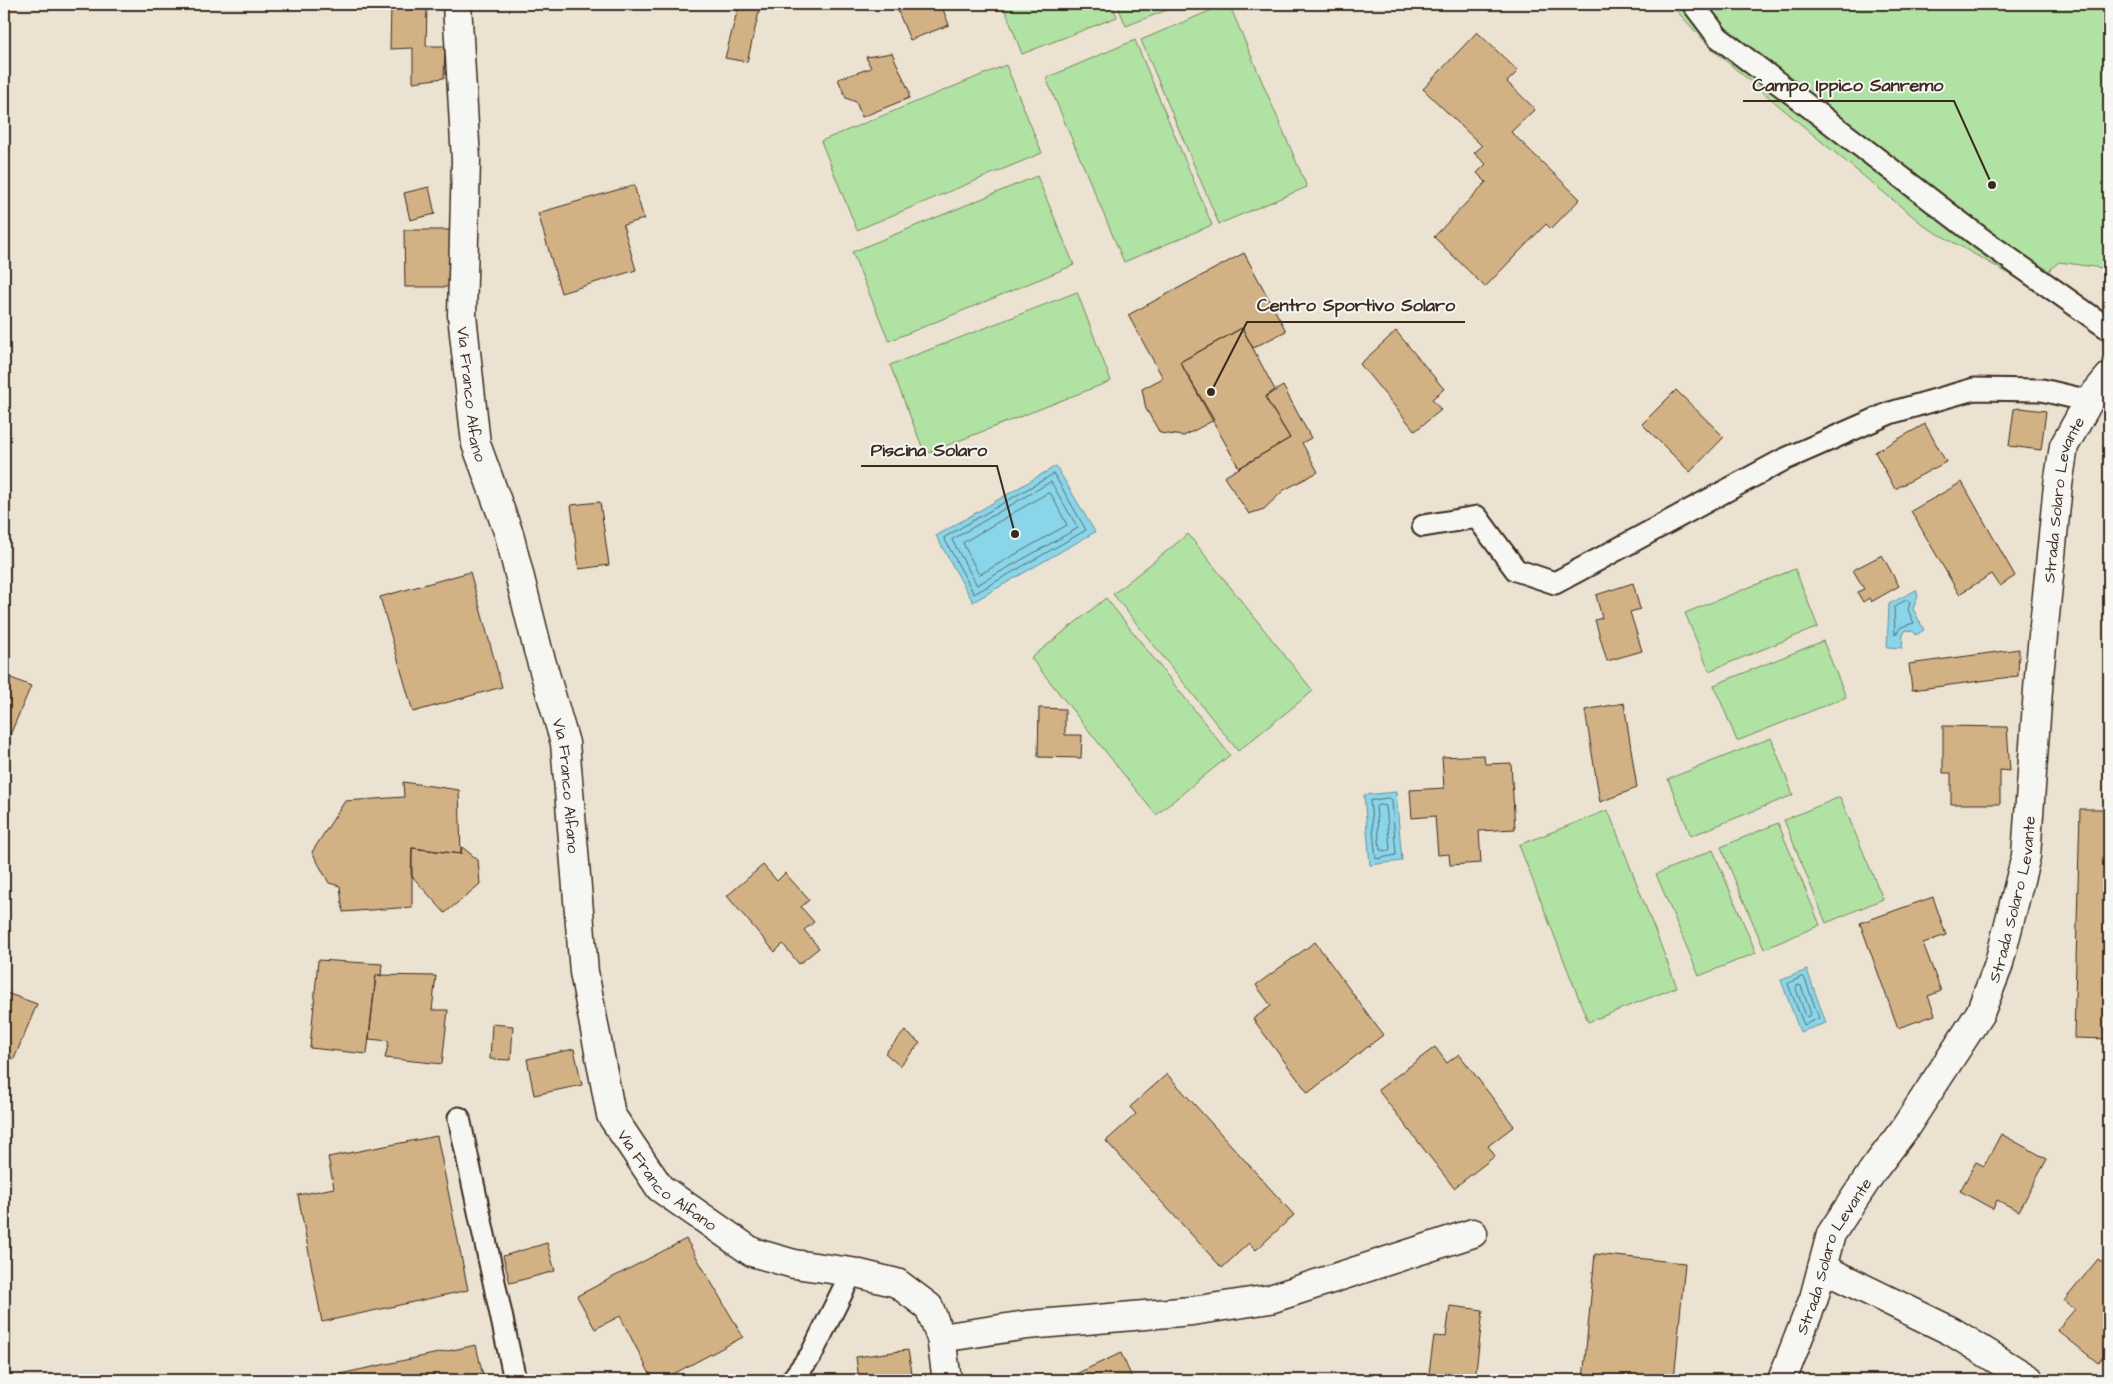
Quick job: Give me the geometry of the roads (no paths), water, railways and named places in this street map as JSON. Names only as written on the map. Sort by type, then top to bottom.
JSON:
[{"type":"street","name":"Via Franco Alfano","points":[[457,4],[466,160],[462,315],[476,444],[510,534],[538,650],[565,742],[584,972],[611,1115],[660,1188],[752,1252],[794,1264],[852,1272],[897,1283],[929,1307],[941,1338],[947,1380]]},
{"type":"street","name":"Strada Solaro Levante","points":[[1782,1380],[1814,1298],[1831,1234],[1874,1169],[1903,1131],[1980,1013],[1998,967],[2026,856],[2038,686],[2058,485],[2064,446],[2089,401],[2109,377]]},
{"type":"street","points":[[941,1338],[1027,1325],[1192,1311],[1270,1299],[1473,1233]]},
{"type":"street","points":[[1822,1268],[1951,1331],[2030,1380]]},
{"type":"lane","points":[[1693,4],[1718,38],[1982,239],[2109,329]]},
{"type":"lane","points":[[1423,526],[1477,516],[1516,570],[1555,583],[1783,460],[1890,412],[1974,389],[2042,390],[2089,401]]},
{"type":"lane","points":[[459,1118],[515,1380]]},
{"type":"lane","points":[[792,1380],[811,1355],[852,1272]]},
{"type":"water","points":[[1056,466],[1095,532],[973,602],[936,536]]},
{"type":"water","points":[[1916,590],[1918,596],[1913,609],[1924,630],[1916,635],[1913,631],[1906,630],[1903,635],[1902,648],[1887,647],[1889,604]]},
{"type":"water","points":[[1396,792],[1402,861],[1370,865],[1364,795]]},
{"type":"water","points":[[1807,970],[1826,1023],[1800,1032],[1781,980]]},
{"type":"place","name":"Campo Ippico Sanremo","points":[[1992,185]]},
{"type":"place","name":"Centro Sportivo Solaro","points":[[1211,392]]},
{"type":"place","name":"Piscina Solaro","points":[[1015,534]]}]
